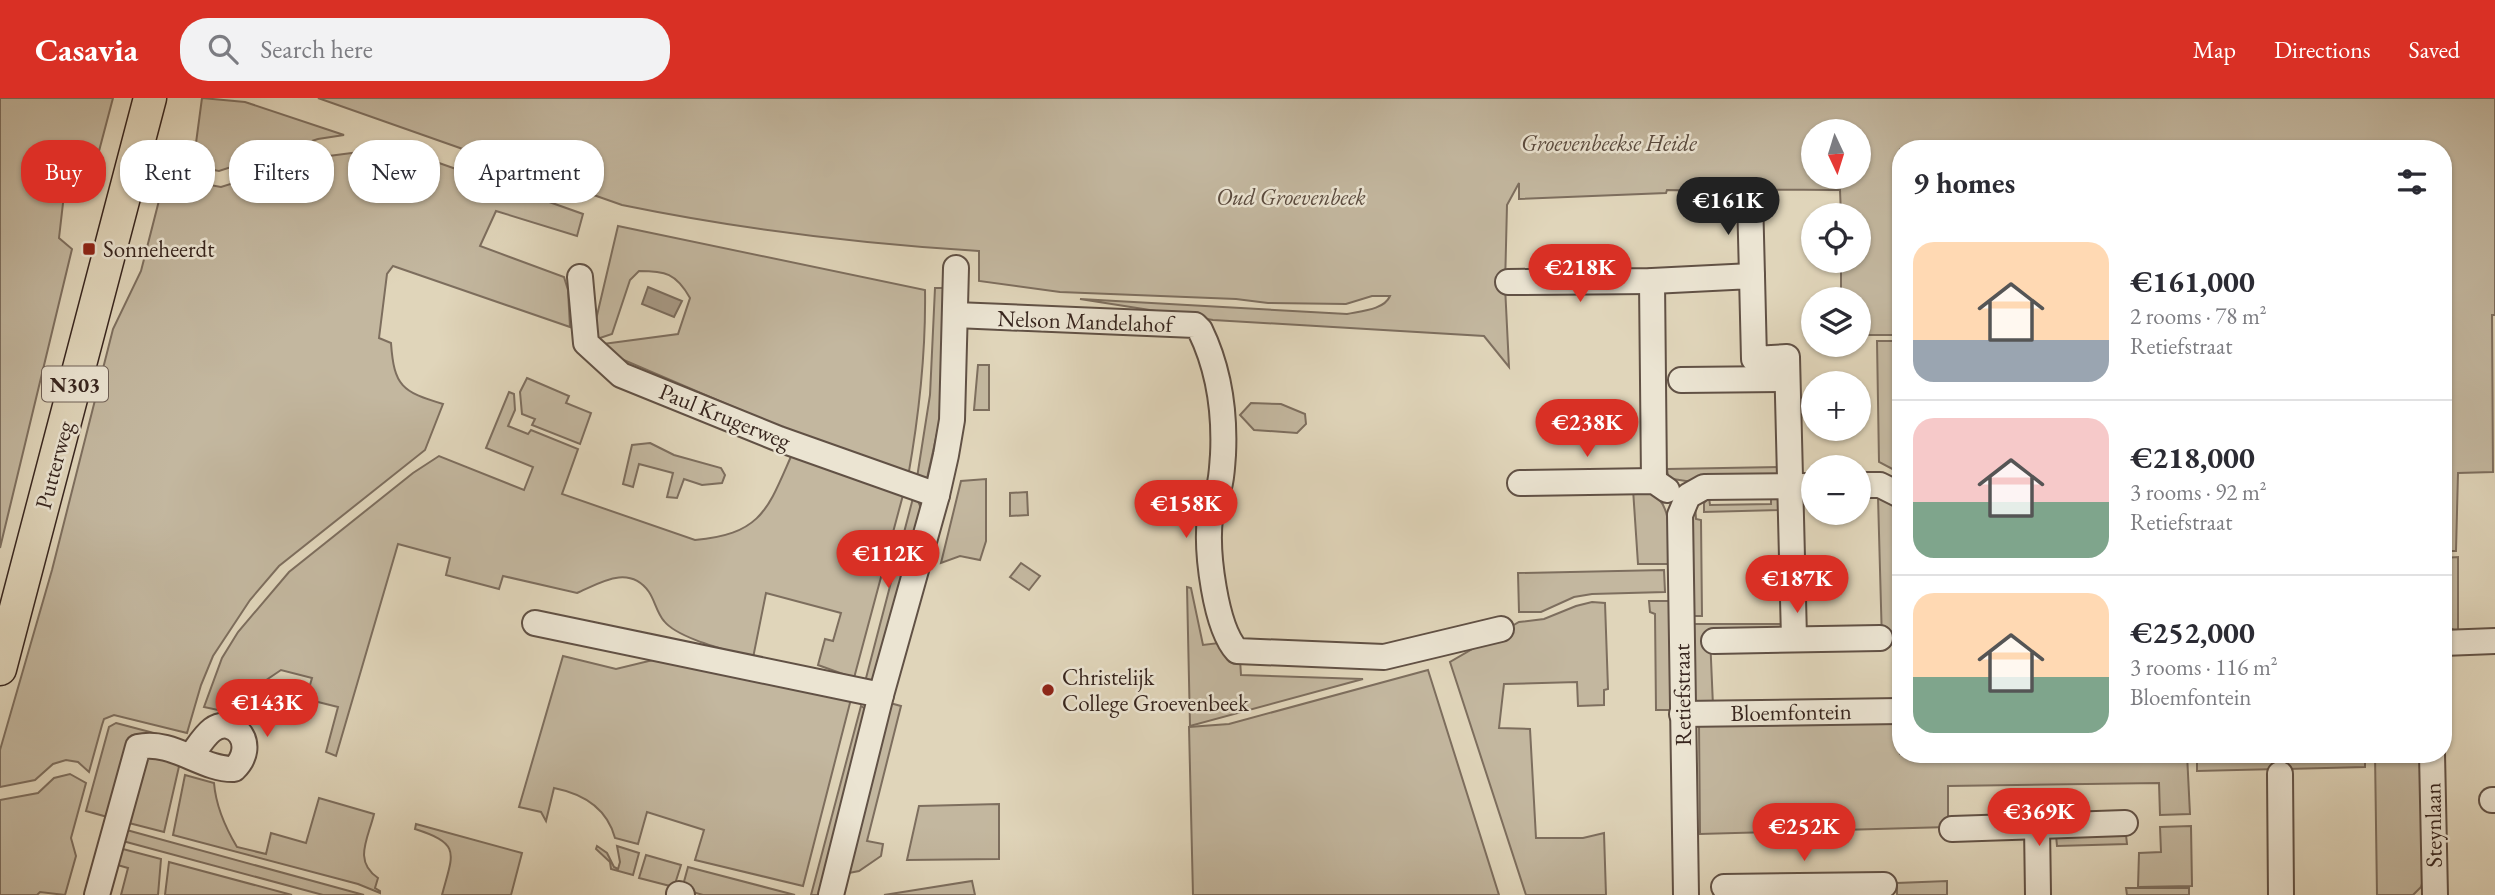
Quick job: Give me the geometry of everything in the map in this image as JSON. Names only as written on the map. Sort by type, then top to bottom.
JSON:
[{"type":"main road","name":"Putterweg","points":[[0,669],[150,98]]},
{"type":"street","points":[[1750,197],[1754,359],[1787,357],[1787,379],[1801,479]]},
{"type":"street","points":[[831,895],[881,695],[937,495],[952,421],[956,268]]},
{"type":"street","points":[[1508,282],[1652,281],[1752,276]]},
{"type":"street","name":"Paul Krugerweg","points":[[580,277],[586,343],[621,375],[779,439],[937,495]]},
{"type":"street","points":[[1652,281],[1654,481]]},
{"type":"street","name":"Nelson Mandelahof","points":[[955,316],[1195,325],[1200,330],[1221,394],[1223,415],[1220,487],[1210,517],[1210,574],[1228,641],[1237,651],[1384,657],[1501,629]]},
{"type":"street","points":[[1681,380],[1787,379]]},
{"type":"street","points":[[1520,483],[1654,481],[1666,490],[1688,496],[1704,487],[1801,486]]},
{"type":"street","points":[[1871,485],[1880,485],[1892,491]]},
{"type":"street","name":"Retiefstraat","points":[[1686,895],[1680,515],[1688,496]]},
{"type":"street","points":[[1794,638],[1801,505]]},
{"type":"street","points":[[535,624],[881,695]]},
{"type":"street","points":[[1714,640],[1880,638]]},
{"type":"street","points":[[2452,643],[2495,641]]},
{"type":"street","name":"Bloemfontein","points":[[1682,714],[1892,710]]},
{"type":"street","points":[[97,895],[138,747],[148,745],[191,755]]},
{"type":"street","name":"Steynlaan","points":[[2432,763],[2435,895]]},
{"type":"street","points":[[2280,774],[2281,895]]},
{"type":"street","points":[[1952,829],[2125,823]]},
{"type":"street","points":[[2037,826],[2038,895]]},
{"type":"street","points":[[1724,887],[1797,890],[1884,885]]},
{"type":"green space","points":[[0,98],[113,98],[102,140],[21,140],[21,203],[63,203],[59,238],[72,249],[0,548]]},
{"type":"green space","points":[[202,98],[245,102],[344,135],[315,140],[229,140],[229,168],[219,171],[215,170],[215,140],[196,140]]},
{"type":"green space","name":"Oud Groevenbeek","points":[[318,98],[2495,98],[2493,472],[2458,473],[2456,551],[2452,551],[2452,140],[1892,140],[1892,335],[1871,335],[1871,287],[1841,287],[1841,273],[1871,273],[1871,203],[1841,203],[1840,190],[1667,190],[1666,193],[1519,199],[1519,183],[1507,205],[1505,286],[1509,367],[1484,336],[1213,320],[1080,299],[1347,314],[1377,307],[1390,296],[1372,296],[1346,304],[1268,303],[1236,299],[1060,292],[979,281],[979,251],[800,234],[622,205],[604,199],[604,140],[454,140],[454,146]]},
{"type":"green space","points":[[348,153],[348,203],[440,203],[440,163],[454,168],[454,203],[552,203],[583,214],[577,236],[496,211],[480,246],[564,277],[568,290],[570,327],[393,266],[387,274],[379,338],[391,343],[395,369],[403,385],[409,391],[443,404],[425,450],[279,566],[250,600],[213,656],[187,733],[114,715],[104,719],[89,772],[78,762],[66,760],[53,764],[35,780],[0,787],[0,750],[52,570],[113,329],[141,271],[158,203],[215,203],[215,186],[229,184],[229,203],[334,203],[334,155]]},
{"type":"green space","points":[[618,226],[925,290],[921,384],[908,477],[848,456],[612,355],[603,344],[678,334],[690,298],[680,283],[669,275],[639,271],[630,280],[612,334],[591,341]]},
{"type":"green space","points":[[935,288],[946,288],[940,420],[926,483],[916,484],[930,395]]},
{"type":"green space","points":[[1877,341],[1892,341],[1892,469],[1879,462]]},
{"type":"green space","points":[[978,365],[989,365],[989,410],[974,410]]},
{"type":"green space","points":[[527,378],[569,396],[566,403],[591,413],[580,444],[532,425],[535,419],[522,414],[520,392]]},
{"type":"green space","points":[[509,392],[514,394],[515,410],[508,426],[528,434],[531,430],[578,449],[562,494],[695,540],[735,532],[760,515],[777,489],[793,452],[903,495],[854,678],[818,665],[825,639],[833,641],[841,613],[766,593],[753,658],[706,644],[671,627],[662,618],[649,592],[633,579],[614,578],[577,593],[503,576],[499,589],[446,575],[450,558],[398,544],[336,756],[326,752],[338,707],[306,699],[312,678],[281,670],[256,687],[232,713],[204,707],[222,658],[238,632],[289,572],[413,473],[439,456],[524,490],[533,467],[486,448]]},
{"type":"green space","points":[[1251,403],[1281,404],[1305,414],[1306,424],[1297,433],[1254,430],[1240,415]]},
{"type":"green space","points":[[650,443],[674,455],[721,468],[725,475],[722,483],[702,485],[684,479],[677,498],[667,497],[673,473],[639,464],[633,487],[623,484],[632,445]]},
{"type":"green space","points":[[1781,467],[1782,478],[1686,481],[1668,476],[1667,469]]},
{"type":"green space","points":[[986,479],[986,541],[980,560],[960,556],[941,563],[961,481]]},
{"type":"green space","points":[[1633,489],[1650,492],[1663,505],[1667,514],[1669,535],[1668,564],[1638,564]]},
{"type":"green space","points":[[1027,492],[1028,515],[1010,516],[1010,493]]},
{"type":"green space","points":[[1709,497],[1710,505],[1771,504],[1771,497],[1780,497],[1780,510],[1704,512],[1704,503]]},
{"type":"green space","points":[[1878,497],[1885,497],[1892,502],[1892,642],[1882,642]]},
{"type":"green space","points":[[913,498],[921,508],[879,685],[865,682]]},
{"type":"green space","points":[[1695,504],[1696,519],[1701,520],[1702,616],[1690,616],[1692,506]]},
{"type":"green space","points":[[2452,557],[2458,557],[2458,632],[2452,629]]},
{"type":"green space","points":[[1021,563],[1040,576],[1029,590],[1010,577]]},
{"type":"green space","points":[[1664,570],[1665,592],[1592,594],[1574,597],[1541,612],[1519,612],[1518,573]]},
{"type":"green space","points":[[1187,587],[1191,588],[1203,645],[1219,643],[1240,659],[1241,675],[1363,679],[1190,726]]},
{"type":"green space","points":[[1649,601],[1671,601],[1672,710],[1656,710],[1655,614],[1650,612]]},
{"type":"green space","points":[[1592,602],[1605,603],[1608,689],[1604,690],[1604,705],[1578,706],[1577,682],[1504,684],[1499,728],[1530,729],[1536,838],[1583,838],[1604,833],[1606,895],[1526,895],[1450,662],[1519,622],[1544,619]]},
{"type":"green space","points":[[1691,624],[1785,624],[1785,631],[1710,636],[1713,706],[1692,706]]},
{"type":"green space","points":[[563,656],[616,669],[657,659],[851,699],[803,886],[695,860],[704,830],[647,812],[638,844],[615,838],[600,811],[575,794],[554,788],[546,821],[541,812],[519,807]]},
{"type":"green space","points":[[1428,670],[1499,895],[1193,895],[1189,727],[1229,724]]},
{"type":"green space","points":[[890,703],[901,706],[867,841],[883,844],[881,856],[859,871],[849,873]]},
{"type":"green space","points":[[861,706],[872,713],[824,895],[811,895]]},
{"type":"green space","points":[[1892,722],[1892,763],[2187,763],[2190,814],[2160,815],[2159,783],[1948,786],[1948,827],[1700,834],[1699,724]]},
{"type":"green space","points":[[116,723],[184,741],[147,737],[111,818],[86,811],[109,727]]},
{"type":"green space","points":[[144,756],[180,762],[164,832],[125,822]]},
{"type":"green space","points":[[2197,763],[2365,763],[2365,767],[2197,771]]},
{"type":"green space","points":[[2375,763],[2423,763],[2424,877],[2421,887],[2413,895],[2377,895]]},
{"type":"green space","points":[[70,774],[86,783],[71,838],[76,856],[65,895],[40,892],[37,895],[0,895],[0,800],[38,793],[54,778]]},
{"type":"green space","points":[[185,775],[214,783],[222,817],[237,847],[266,854],[271,833],[306,843],[319,798],[374,814],[364,857],[370,871],[378,878],[375,888],[380,893],[358,884],[173,835]]},
{"type":"green space","points":[[999,804],[999,859],[907,860],[919,806]]},
{"type":"green space","points":[[416,824],[522,853],[511,895],[442,895],[451,860],[450,852],[441,840],[415,829]]},
{"type":"green space","points":[[2191,826],[2192,886],[2138,887],[2139,853],[2161,852],[2160,827]]},
{"type":"green space","points":[[123,829],[364,895],[323,895],[119,840]]},
{"type":"green space","points":[[2056,835],[2126,835],[2127,844],[2057,846]]},
{"type":"green space","points":[[597,846],[607,853],[614,867],[618,869],[620,862],[617,846],[639,853],[633,875],[611,869],[610,862],[596,849]]},
{"type":"green space","points":[[119,848],[161,859],[158,895],[121,895],[128,868],[114,864]]},
{"type":"green space","points":[[646,855],[681,865],[674,887],[639,878]]},
{"type":"green space","points":[[169,862],[292,895],[165,895]]},
{"type":"green space","points":[[688,867],[795,895],[703,895],[682,889]]},
{"type":"green space","points":[[972,881],[975,895],[884,895]]},
{"type":"green space","points":[[1947,881],[1947,895],[1897,895],[1897,883]]},
{"type":"green space","points":[[2126,888],[2189,888],[2189,895],[2127,895]]},
{"type":"shaded area","points":[[648,287],[682,301],[674,317],[642,304]]},
{"type":"place","name":"Sonneheerdt","points":[[89,249]]},
{"type":"place","name":"Christelijk College Groevenbeek","points":[[1048,690]]},
{"type":"park label","name":"Groevenbeekse Heide","points":[[1609,143]]}]
